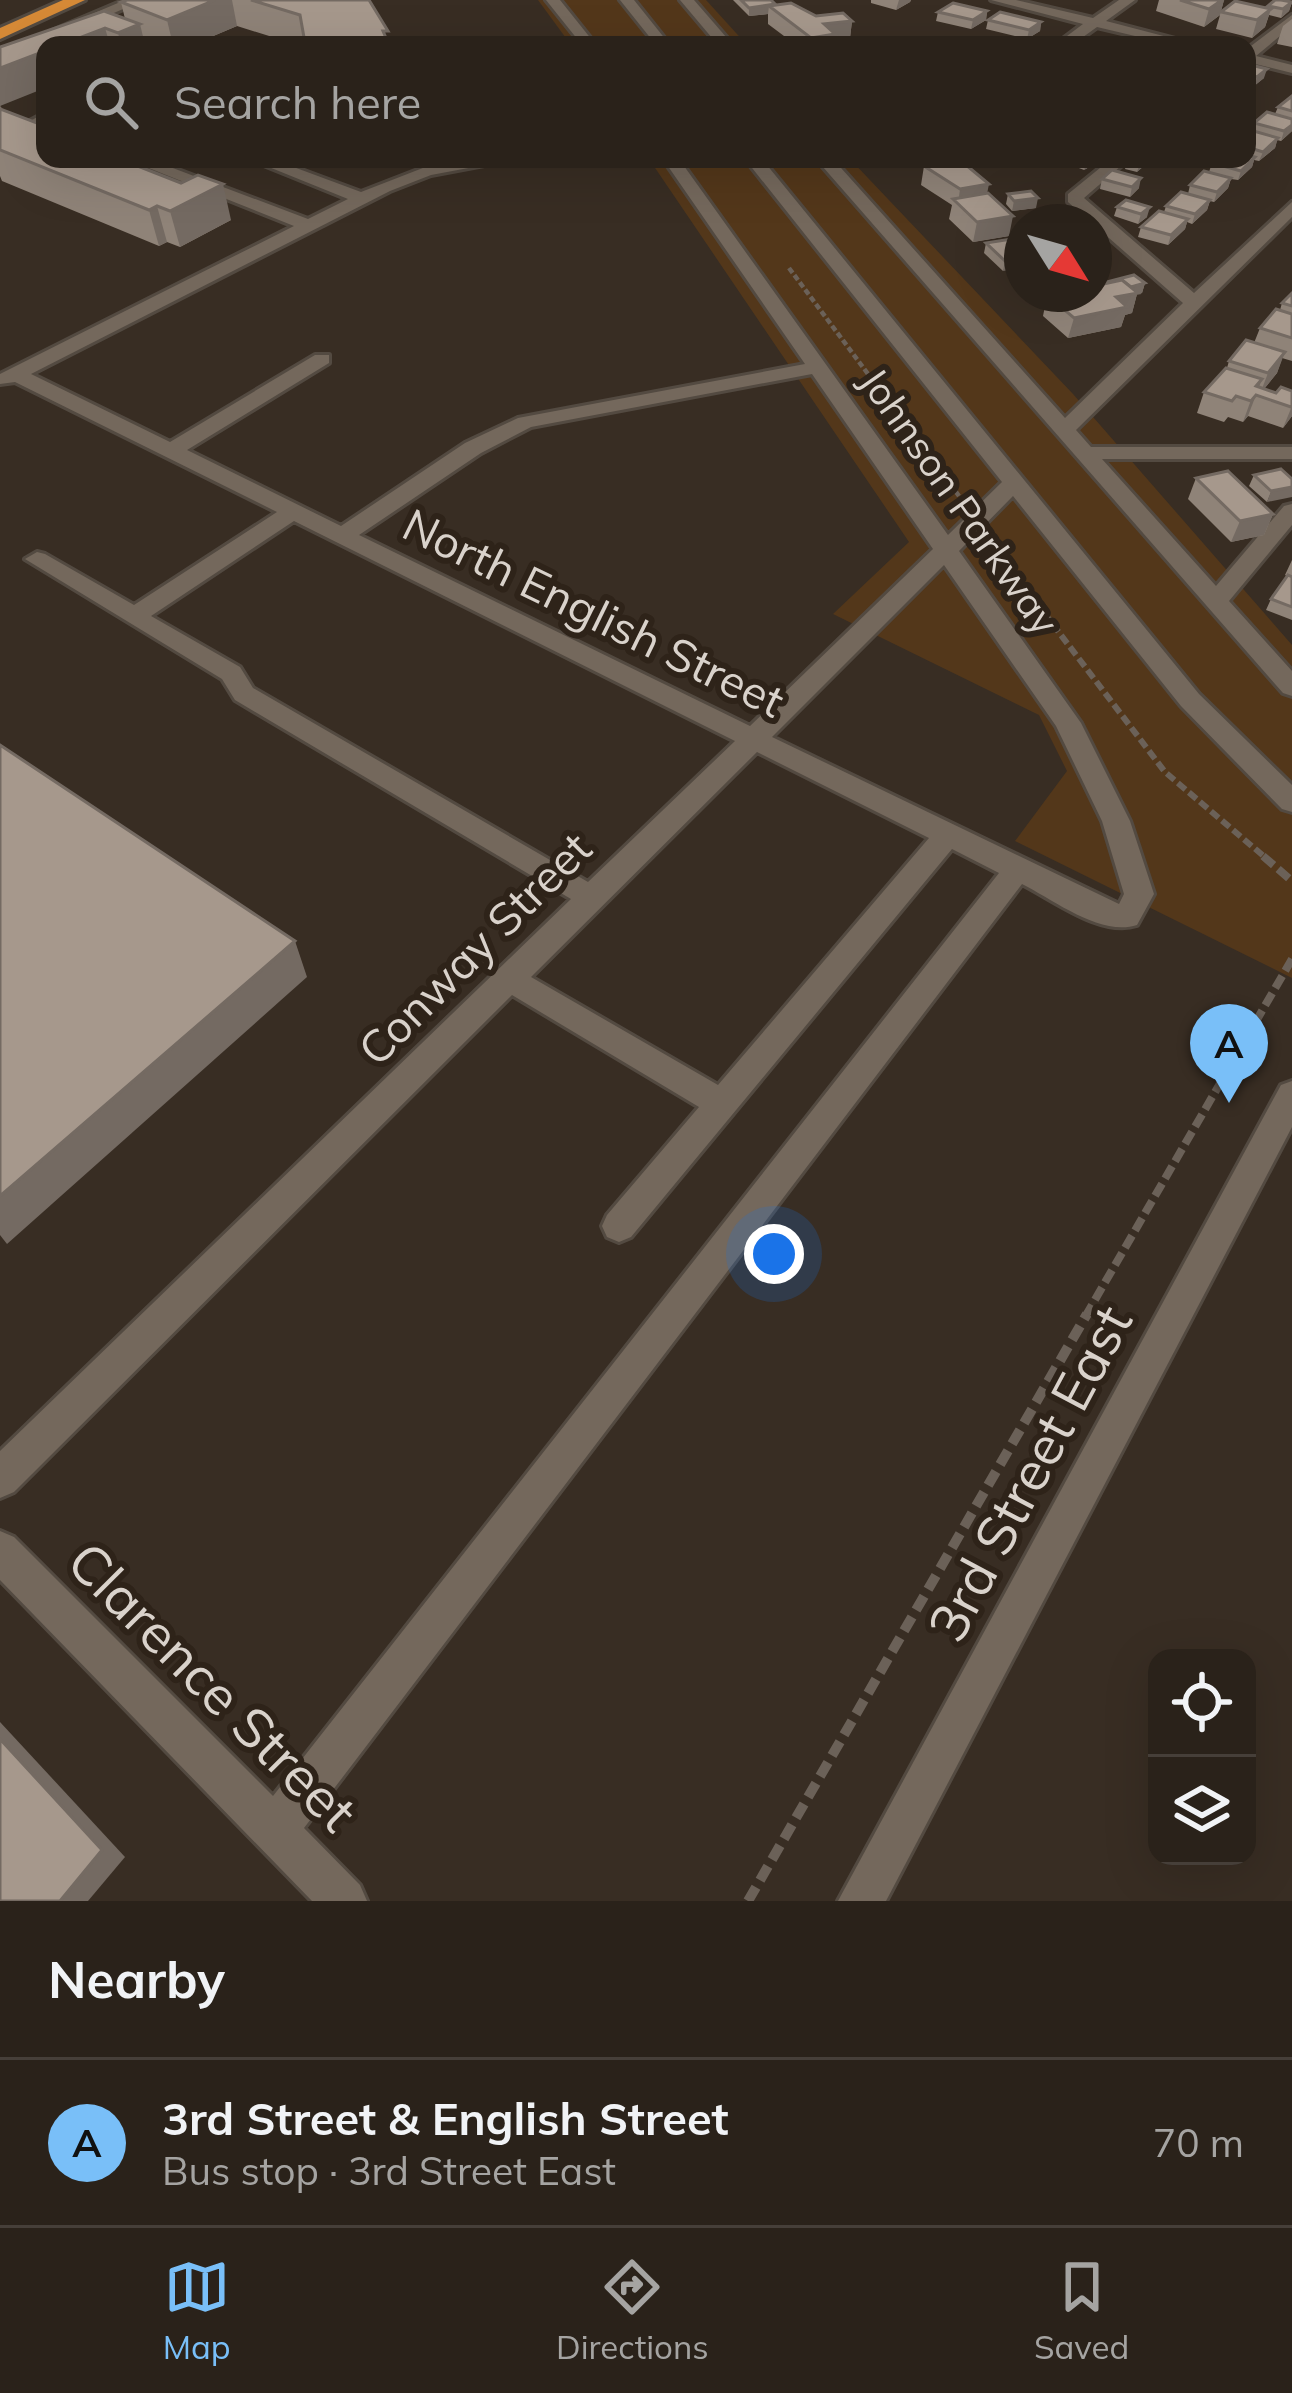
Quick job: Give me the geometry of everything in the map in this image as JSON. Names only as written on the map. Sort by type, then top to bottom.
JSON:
[{"type":"highway","points":[[0,22],[52,0]]},
{"type":"highway","points":[[0,34],[77,0]]},
{"type":"street","points":[[52,36],[137,0]]},
{"type":"street","points":[[553,0],[582,36]]},
{"type":"street","points":[[627,0],[656,36]]},
{"type":"street","points":[[687,0],[718,36]]},
{"type":"street","points":[[998,0],[1154,36]]},
{"type":"street","points":[[1075,36],[1128,0]]},
{"type":"street","points":[[1256,50],[1292,20]]},
{"type":"street","points":[[0,58],[36,43]]},
{"type":"street","points":[[1256,59],[1292,69]]},
{"type":"street","points":[[158,168],[308,225]]},
{"type":"street","points":[[281,168],[362,198]]},
{"type":"street","points":[[8,377],[422,168]]},
{"type":"street","name":"Johnson Parkway","points":[[677,168],[1068,723],[1116,821],[1139,894],[1136,909]]},
{"type":"street","name":"Johnson Parkway","points":[[760,168],[1190,700],[1292,802]]},
{"type":"street","points":[[832,168],[1292,687]]},
{"type":"street","points":[[1110,168],[1074,198],[1193,302]]},
{"type":"street","points":[[1066,428],[1292,207]]},
{"type":"street","points":[[172,451],[322,359]]},
{"type":"street","points":[[343,536],[473,448],[525,422],[820,368]]},
{"type":"street","name":"North English Street","points":[[8,377],[172,451],[1108,914],[1127,917],[1136,909]]},
{"type":"street","points":[[1086,453],[1292,453]]},
{"type":"street","name":"Conway Street","points":[[0,1478],[1014,483]]},
{"type":"street","points":[[134,616],[294,511]]},
{"type":"street","points":[[1216,602],[1292,511]]},
{"type":"street","points":[[37,559],[231,673],[244,694],[590,897]]},
{"type":"street","points":[[619,1226],[949,833]]},
{"type":"street","points":[[274,1831],[1019,868]]},
{"type":"street","points":[[508,978],[721,1104]]},
{"type":"street","name":"3rd Street East","points":[[861,1901],[1292,1095]]},
{"type":"street","name":"Clarence Street","points":[[0,1551],[344,1901]]},
{"type":"path","points":[[789,268],[958,494]]},
{"type":"path","points":[[996,550],[1165,772],[1292,880]]},
{"type":"path","points":[[748,1901],[1292,959]]},
{"type":"shaded area","points":[[538,0],[706,0],[739,36],[564,36]]},
{"type":"shaded area","points":[[655,168],[859,168],[1073,394],[1292,645],[1292,978],[1015,841],[1067,771],[1039,715],[833,614],[909,542]]},
{"type":"building","points":[[215,0],[167,20],[121,2]]},
{"type":"building","points":[[251,0],[369,0],[388,31],[383,31],[385,36],[304,36],[300,15]]},
{"type":"building","points":[[741,0],[771,0],[775,4],[749,8]]},
{"type":"building","points":[[1180,0],[1222,0],[1209,9]]},
{"type":"building","points":[[1275,0],[1292,2],[1283,9],[1268,6]]},
{"type":"building","points":[[1235,1],[1271,9],[1257,20],[1221,12]]},
{"type":"building","points":[[791,3],[816,16],[843,13],[852,21],[824,24],[835,34],[808,36],[769,6]]},
{"type":"building","points":[[953,3],[987,11],[973,20],[938,12]]},
{"type":"building","points":[[104,11],[140,24],[118,33],[105,28],[84,36],[36,36],[36,54],[0,68],[0,47]]},
{"type":"building","points":[[1000,12],[1041,22],[1029,30],[988,20]]},
{"type":"building","points":[[1292,96],[1292,111],[1278,107]]},
{"type":"building","points":[[0,109],[36,123],[36,164],[0,150]]},
{"type":"building","points":[[1267,112],[1292,119],[1292,125],[1284,131],[1256,121]]},
{"type":"building","points":[[1256,132],[1278,138],[1263,152],[1256,150]]},
{"type":"building","points":[[45,168],[143,168],[181,183],[198,175],[223,184],[170,211],[157,206],[149,210]]},
{"type":"building","points":[[927,168],[970,168],[989,184],[960,189]]},
{"type":"building","points":[[1112,170],[1141,178],[1132,187],[1102,179]]},
{"type":"building","points":[[1204,171],[1231,178],[1217,192],[1190,185]]},
{"type":"building","points":[[1031,191],[1038,198],[1014,201],[1008,194]]},
{"type":"building","points":[[1181,192],[1210,200],[1195,214],[1166,206]]},
{"type":"building","points":[[988,193],[1004,208],[1004,218],[977,222],[953,199]]},
{"type":"building","points":[[1126,200],[1150,207],[1141,214],[1117,207]]},
{"type":"building","points":[[1159,211],[1188,219],[1171,235],[1141,227]]},
{"type":"building","points":[[1004,240],[1004,260],[986,243]]},
{"type":"building","points":[[1134,275],[1145,283],[1131,287],[1122,280],[1112,281]]},
{"type":"building","points":[[1122,280],[1138,293],[1116,297],[1127,307],[1112,310],[1112,282]]},
{"type":"building","points":[[1276,309],[1292,314],[1292,338],[1260,328]]},
{"type":"building","points":[[1067,312],[1103,312],[1074,318]]},
{"type":"building","points":[[1246,340],[1285,352],[1268,373],[1229,361]]},
{"type":"building","points":[[1226,368],[1262,379],[1256,386],[1276,393],[1281,387],[1292,391],[1292,406],[1256,395],[1251,401],[1236,396],[1232,401],[1204,392]]},
{"type":"building","points":[[1281,469],[1292,479],[1292,487],[1271,491],[1254,475]]},
{"type":"building","points":[[1228,471],[1273,514],[1240,521],[1196,478]]},
{"type":"building","points":[[1288,575],[1292,577],[1292,607],[1271,599]]},
{"type":"building","points":[[0,745],[295,941],[0,1196]]},
{"type":"building","points":[[0,1739],[102,1850],[60,1901],[0,1901]]},
{"type":"place","name":"3rd Street & English Street","points":[[1229,1103]]}]
